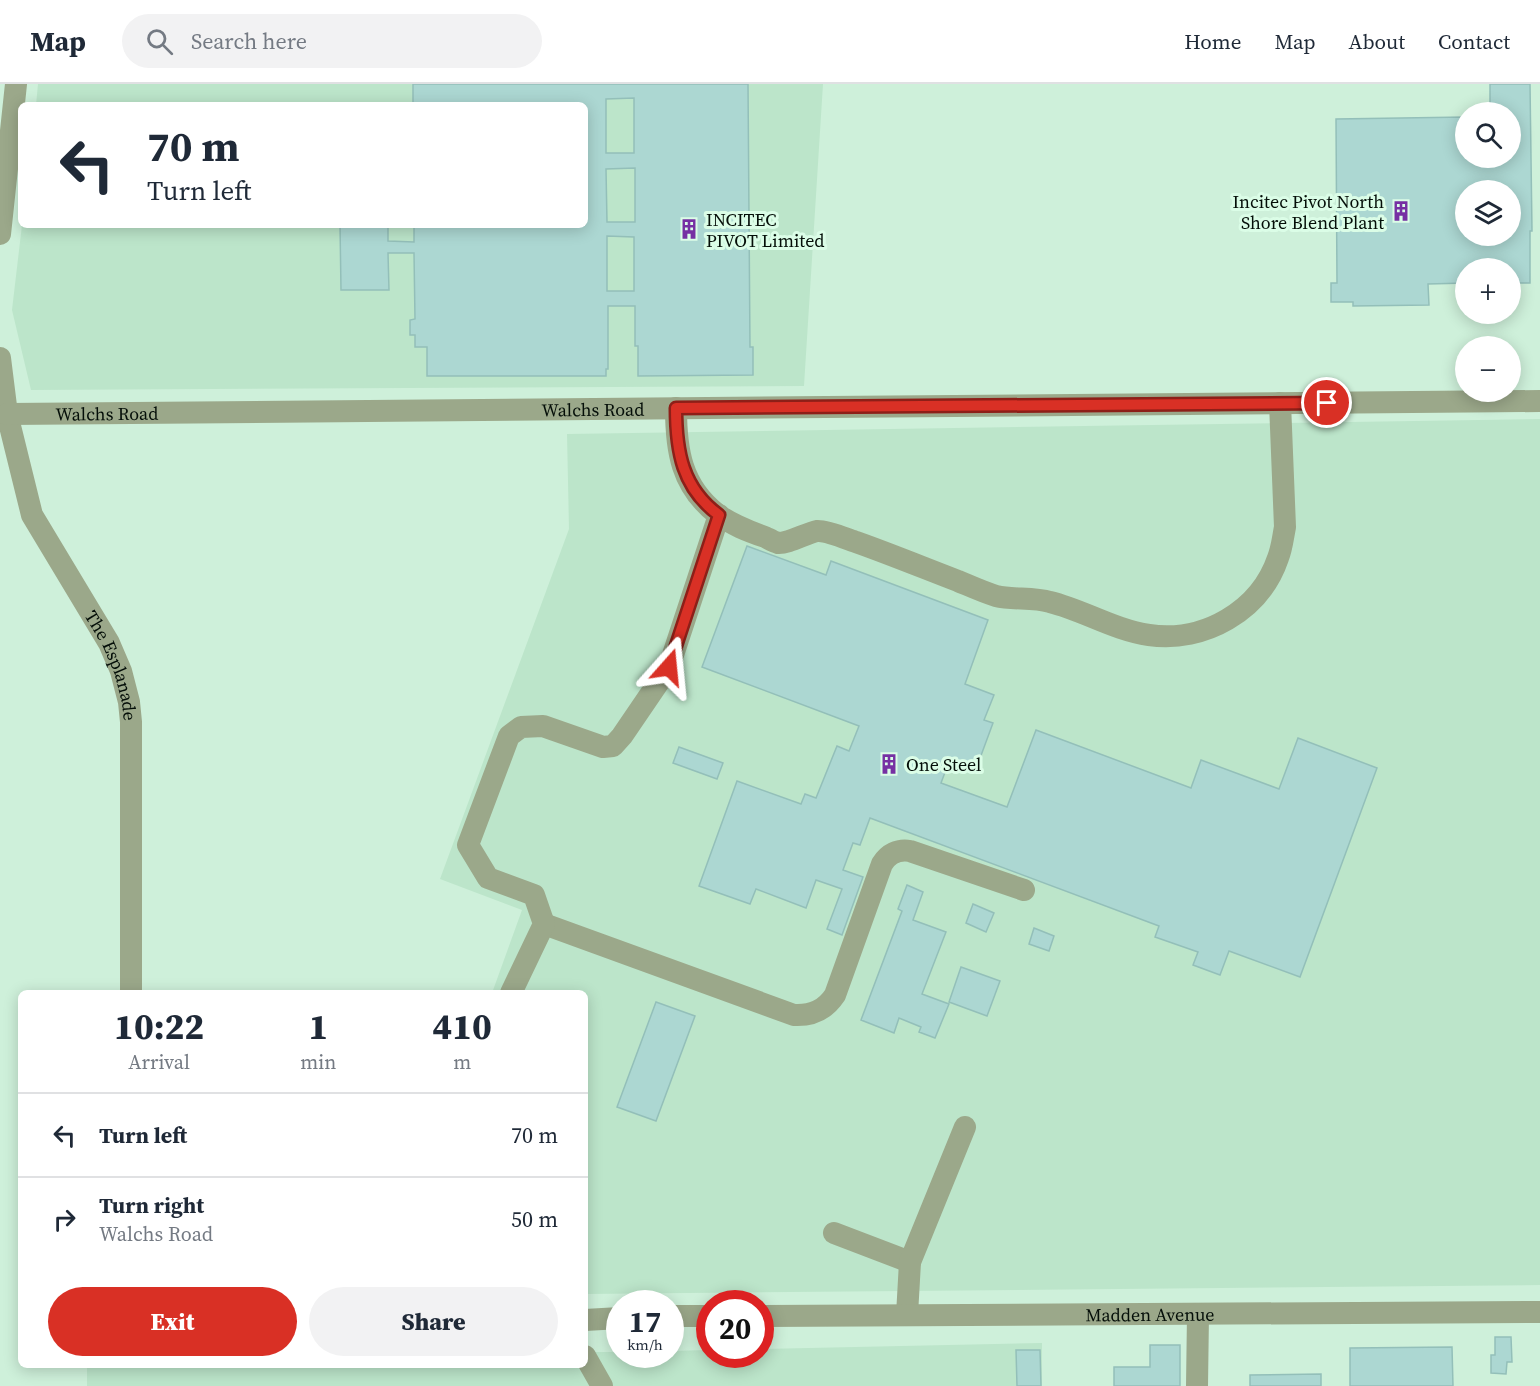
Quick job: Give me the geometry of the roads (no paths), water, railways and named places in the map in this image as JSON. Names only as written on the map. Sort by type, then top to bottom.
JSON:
[{"type":"street","points":[[0,234],[16,84]]},
{"type":"street","name":"The Esplanade","points":[[0,358],[7,414],[32,515],[109,644],[121,671],[129,702],[131,722],[131,990]]},
{"type":"street","name":"Walchs Road","points":[[7,414],[1540,401]]},
{"type":"street","points":[[676,408],[677,440],[683,467],[695,491],[719,515],[738,526],[779,543],[819,531],[856,542],[997,596],[1049,601],[1132,631],[1180,636],[1197,633],[1227,620],[1263,587],[1278,559],[1285,527],[1280,403]]},
{"type":"street","points":[[512,990],[544,924],[534,895],[488,878],[468,845],[509,736],[520,727],[543,726],[603,747],[613,746],[618,741],[669,667],[719,515]]},
{"type":"street","points":[[544,924],[802,1016],[824,1007],[835,995],[882,864],[893,853],[909,851],[1024,890]]},
{"type":"street","points":[[907,1315],[910,1262],[965,1127]]},
{"type":"street","points":[[834,1233],[910,1262]]},
{"type":"street","name":"Madden Avenue","points":[[774,1316],[1540,1312]]},
{"type":"street","points":[[1197,1386],[1198,1314]]},
{"type":"street","points":[[588,1320],[606,1319]]},
{"type":"street","points":[[588,1361],[602,1386]]},
{"type":"place","name":"Incitec Pivot North Shore Blend Plant","points":[[1401,211]]},
{"type":"place","name":"INCITEC PIVOT Limited","points":[[689,229]]},
{"type":"place","name":"One Steel","points":[[889,764]]}]
